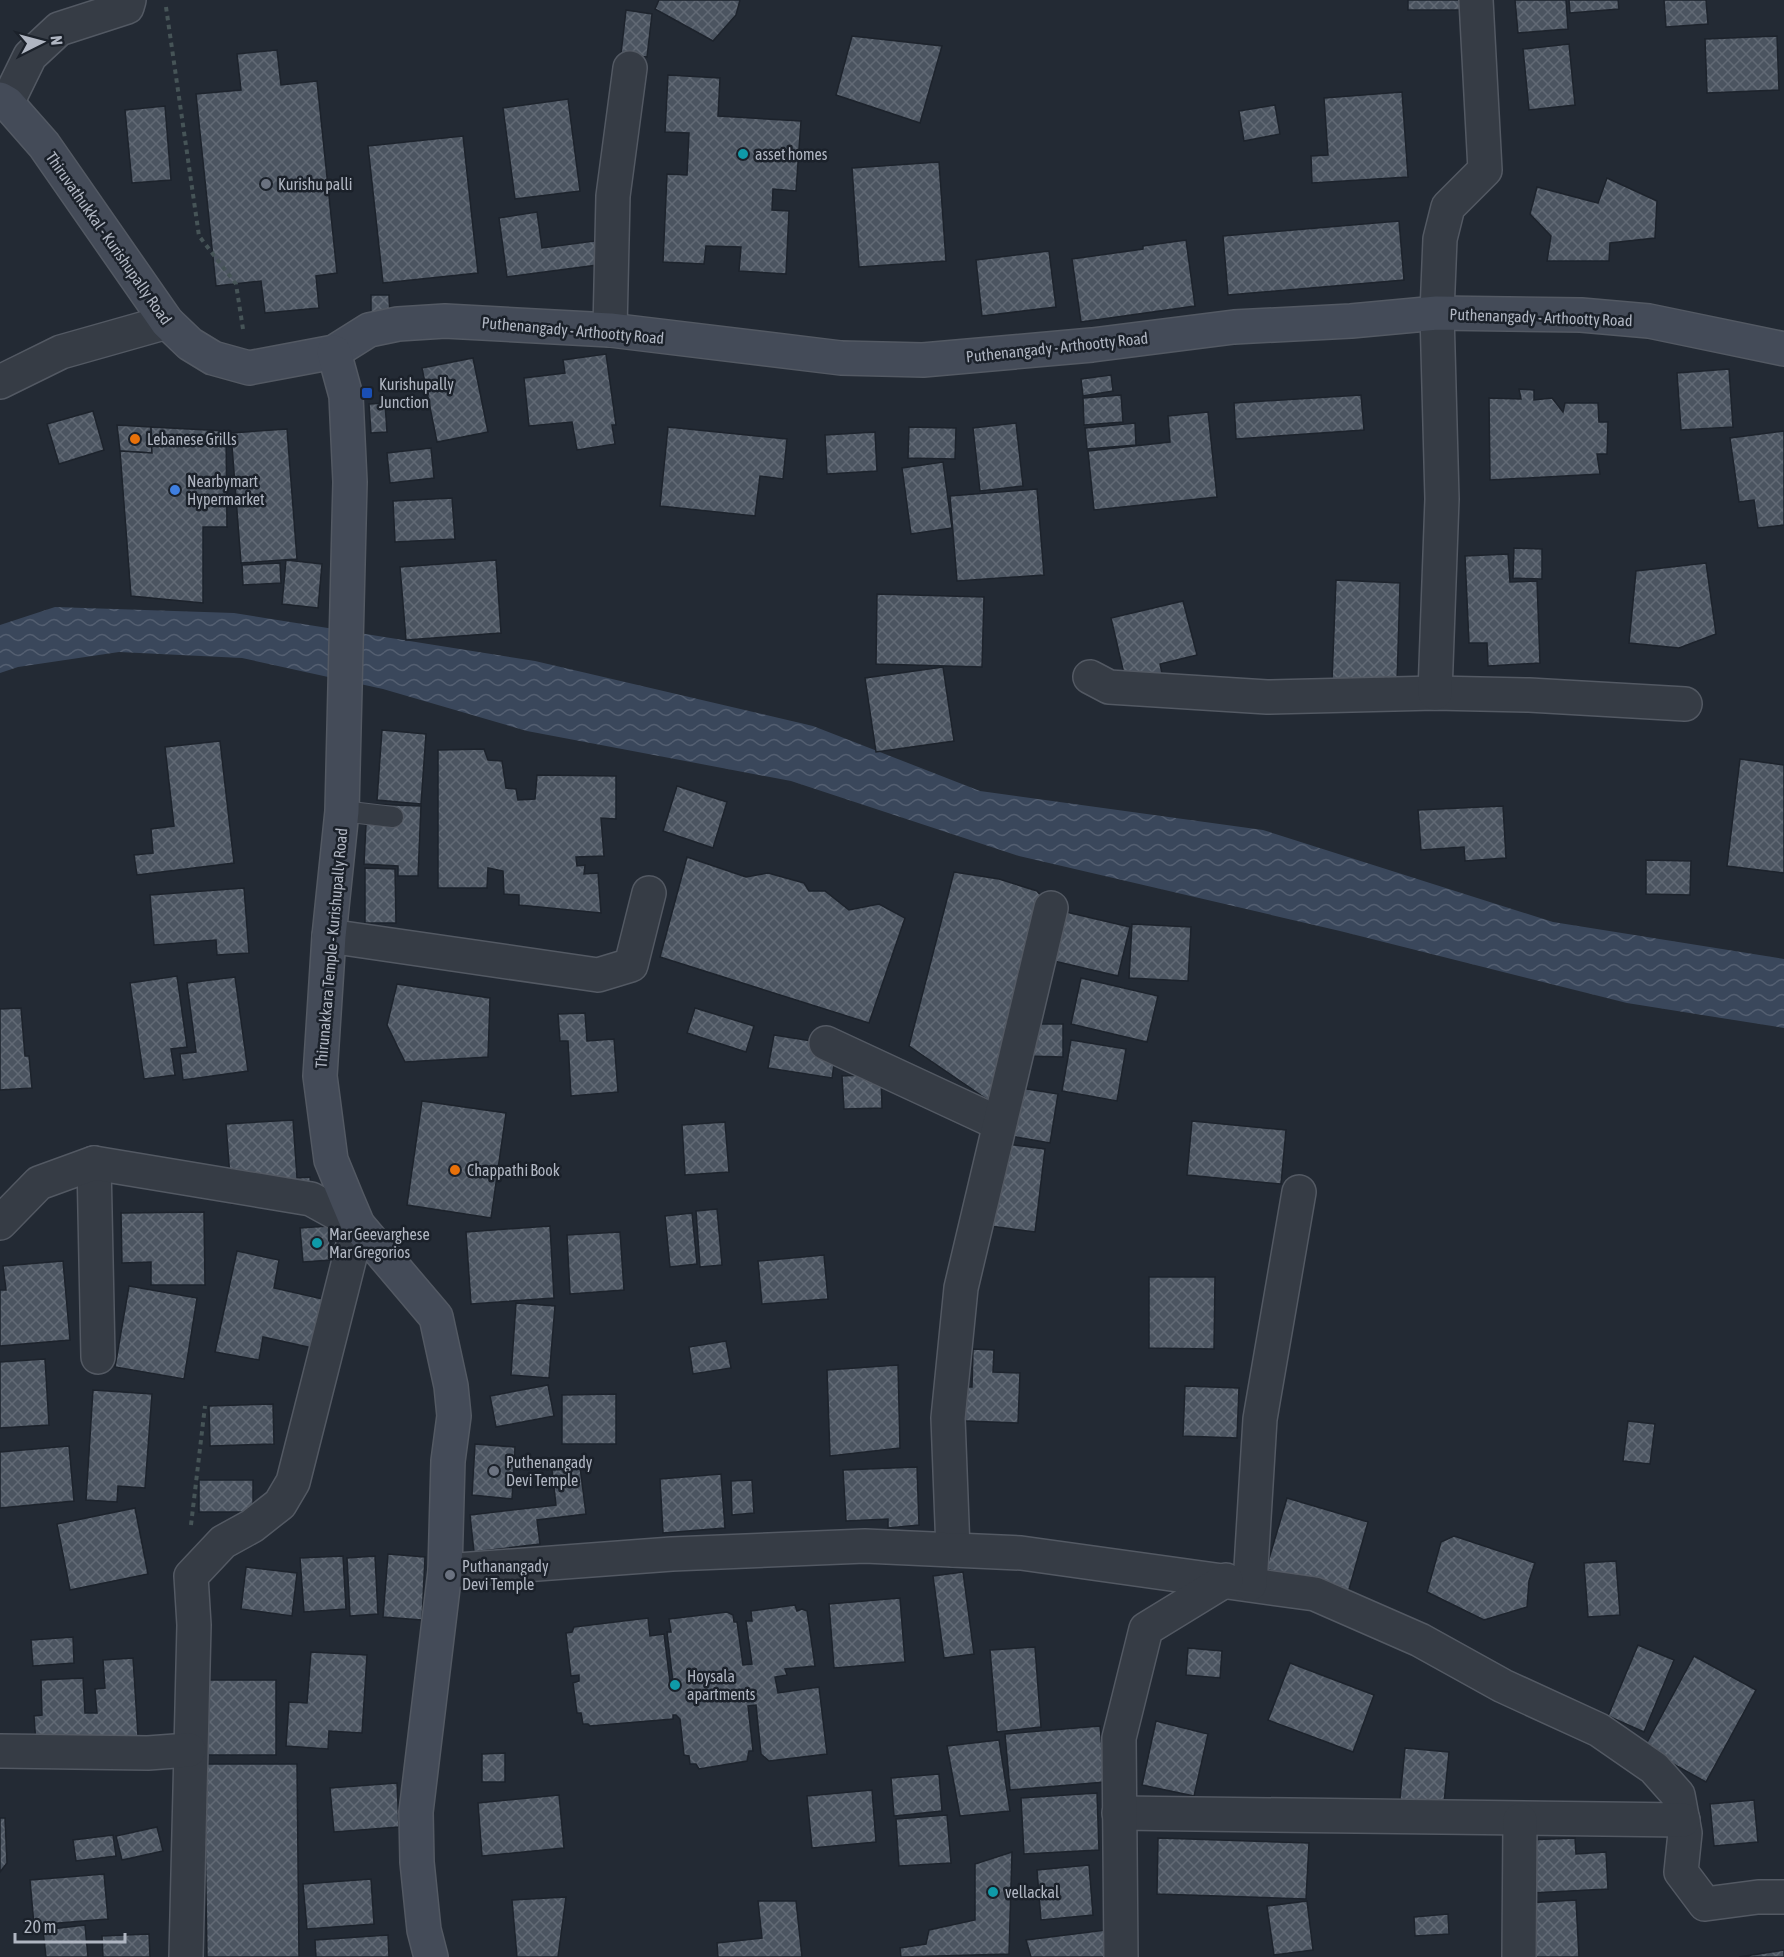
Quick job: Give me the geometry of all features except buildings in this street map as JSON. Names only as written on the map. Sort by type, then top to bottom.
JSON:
[{"type":"main road","name":"Thiruvathukkal - Kurishupally Road","points":[[4,101],[44,145],[166,322],[190,344],[213,358],[249,368],[334,351]]},
{"type":"main road","name":"Puthenangady - Arthootty Road","points":[[334,351],[369,330],[398,324],[446,321],[610,330],[841,358],[922,360],[1092,345],[1234,327],[1351,321],[1437,313],[1581,315],[1649,321],[1784,349]]},
{"type":"main road","name":"Thirunakkara Temple - Kurishupally Road","points":[[334,351],[346,396],[350,482],[341,763],[342,811],[329,936],[320,1076],[331,1160],[358,1225],[436,1317],[451,1386],[454,1416],[448,1461],[445,1571],[416,1812],[417,1862],[424,1930],[431,1957]]},
{"type":"street","points":[[4,101],[30,56],[59,29],[127,7],[129,0]]},
{"type":"street","points":[[1435,693],[1442,499],[1437,313],[1440,239],[1448,207],[1485,170],[1476,0]]},
{"type":"street","points":[[610,330],[614,196],[630,68]]},
{"type":"street","points":[[0,382],[61,352],[166,322]]},
{"type":"street","points":[[1090,677],[1109,687],[1267,697],[1435,693],[1529,695],[1685,704]]},
{"type":"street","points":[[329,936],[598,975],[631,965],[649,893]]},
{"type":"street","points":[[953,1550],[948,1418],[961,1288],[1051,908]]},
{"type":"street","points":[[825,1043],[999,1123]]},
{"type":"street","points":[[94,1163],[98,1357]]},
{"type":"street","points":[[0,1222],[39,1183],[94,1163],[311,1199],[358,1225],[293,1482],[280,1504],[252,1526],[223,1542],[191,1576],[194,1625],[189,1750],[186,1957]]},
{"type":"street","points":[[1238,1582],[1260,1419],[1299,1192]]},
{"type":"street","points":[[445,1571],[672,1554],[865,1546],[1021,1554],[1315,1594],[1420,1640],[1503,1686],[1599,1730],[1654,1768],[1678,1795],[1685,1833],[1681,1872],[1705,1904],[1758,1897],[1784,1897]]},
{"type":"street","points":[[1121,1957],[1119,1738],[1146,1629],[1238,1582]]},
{"type":"street","points":[[0,1751],[148,1753],[189,1750]]},
{"type":"street","points":[[1119,1813],[1520,1820],[1683,1820]]},
{"type":"street","points":[[1519,1957],[1520,1820]]},
{"type":"lane","points":[[342,811],[393,817]]},
{"type":"path","points":[[165,0],[199,236],[236,284],[249,368]]},
{"type":"path","points":[[191,1576],[191,1514],[205,1406]]},
{"type":"water","points":[[55,607],[234,613],[535,661],[813,726],[980,791],[1263,830],[1553,922],[1784,959],[1784,1028],[1627,1003],[1340,931],[1019,856],[791,781],[527,731],[383,689],[242,658],[119,652],[18,667],[0,673],[0,625]]},
{"type":"place","name":"asset homes","points":[[743,154]]},
{"type":"place","name":"Kurishu palli","points":[[266,184]]},
{"type":"place","name":"Kurishupally Junction","points":[[367,393]]},
{"type":"place","name":"Lebanese Grills","points":[[135,439]]},
{"type":"place","name":"Nearbymart Hypermarket","points":[[175,490]]},
{"type":"place","name":"Chappathi Book","points":[[455,1170]]},
{"type":"place","name":"Mar Geevarghese Mar Gregorios","points":[[317,1243]]},
{"type":"place","name":"Puthenangady Devi Temple","points":[[494,1471]]},
{"type":"place","name":"Puthanangady Devi Temple","points":[[450,1575]]},
{"type":"place","name":"Hoysala apartments","points":[[675,1685]]},
{"type":"place","name":"vellackal","points":[[993,1892]]}]
